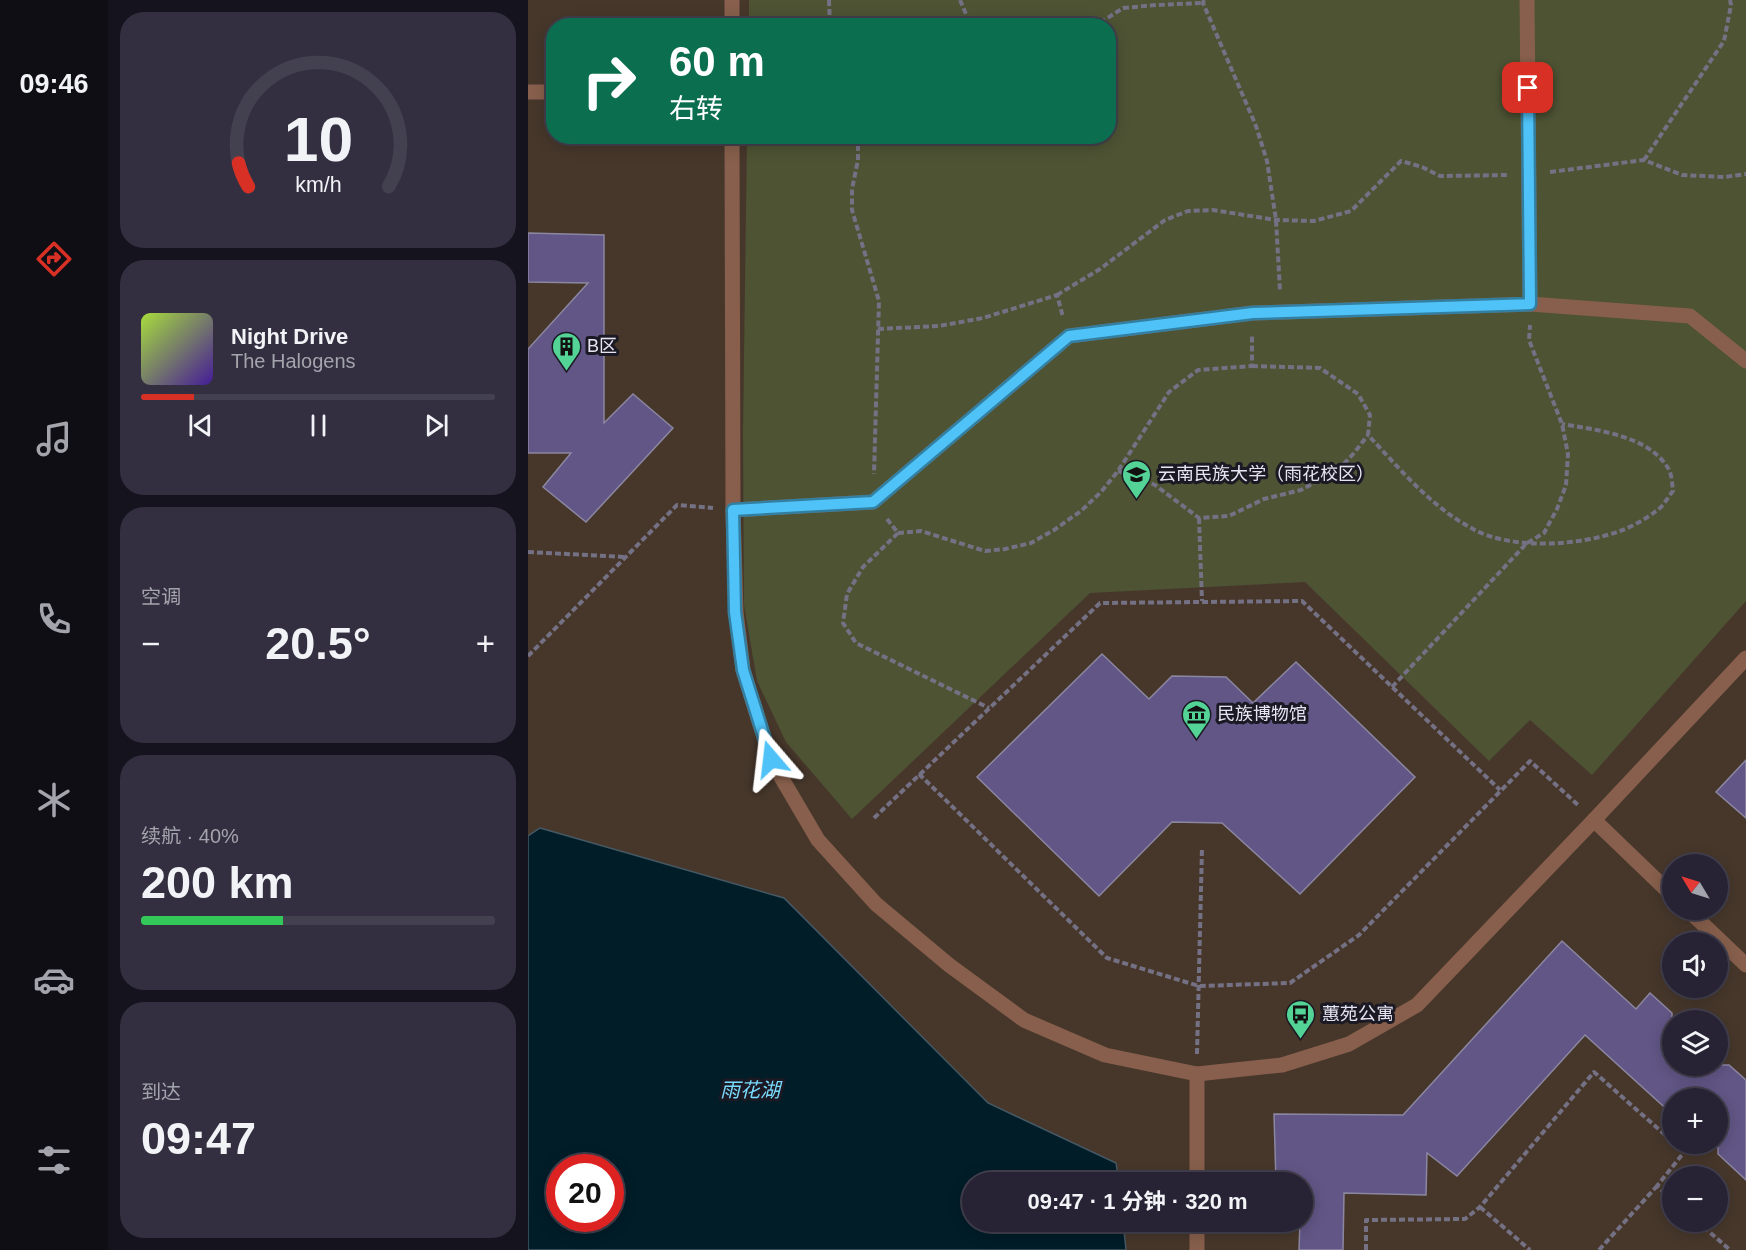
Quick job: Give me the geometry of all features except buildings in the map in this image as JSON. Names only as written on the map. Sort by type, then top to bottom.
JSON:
[{"type":"lane","points":[[732,0],[732,18]]},
{"type":"lane","points":[[1527,0],[1530,304]]},
{"type":"lane","points":[[528,92],[546,92]]},
{"type":"lane","points":[[732,144],[735,612],[743,670],[771,759],[818,840],[876,904],[949,965],[1024,1020],[1105,1055],[1197,1074],[1282,1065],[1349,1044],[1416,1005],[1746,658]]},
{"type":"lane","points":[[733,510],[873,502],[1069,336],[1253,313],[1530,304],[1690,316],[1746,361]]},
{"type":"lane","points":[[1594,820],[1662,885]]},
{"type":"lane","points":[[1699,920],[1746,965]]},
{"type":"lane","points":[[1197,1074],[1197,1172]]},
{"type":"lane","points":[[1197,1232],[1197,1250]]},
{"type":"path","points":[[829,0],[830,18]]},
{"type":"path","points":[[960,0],[968,18]]},
{"type":"path","points":[[1644,160],[1724,41],[1730,0]]},
{"type":"path","points":[[1107,18],[1123,8],[1203,2],[1256,126],[1267,161],[1275,220],[1282,313]]},
{"type":"path","points":[[858,144],[858,160],[852,189],[852,210],[879,301],[873,502],[898,533]]},
{"type":"path","points":[[878,329],[939,326],[983,318],[1057,295],[1100,269],[1165,220],[1188,211],[1213,210],[1275,220],[1314,221],[1351,211],[1401,161],[1422,167],[1440,176],[1529,175],[1644,160],[1682,175],[1724,177],[1746,174]]},
{"type":"path","points":[[1057,295],[1069,336]]},
{"type":"path","points":[[1392,687],[1527,543],[1544,533],[1557,509],[1566,485],[1568,454],[1562,424],[1530,340],[1530,304]]},
{"type":"path","points":[[1252,366],[1253,313]]},
{"type":"path","points":[[989,708],[856,642],[843,623],[847,594],[863,567],[898,533],[921,531],[985,551],[1031,543],[1081,511],[1101,492],[1118,471],[1169,392],[1198,370],[1252,366],[1320,369],[1358,394],[1370,415],[1368,435],[1339,469],[1301,490],[1264,499],[1229,516],[1199,518],[1155,485],[1118,471]]},
{"type":"path","points":[[1368,435],[1436,504],[1473,529],[1499,540],[1527,543],[1583,540],[1621,531],[1657,511],[1673,491],[1669,469],[1652,451],[1627,438],[1562,424]]},
{"type":"path","points":[[528,656],[677,505],[733,510]]},
{"type":"path","points":[[1199,518],[1202,602]]},
{"type":"path","points":[[528,552],[627,556]]},
{"type":"path","points":[[874,818],[1100,603],[1302,600],[1500,790]]},
{"type":"path","points":[[919,774],[1107,958],[1199,986],[1290,983],[1359,935],[1530,761],[1594,820]]},
{"type":"path","points":[[1197,1074],[1202,848]]},
{"type":"path","points":[[1366,1250],[1366,1220],[1466,1219],[1480,1207],[1594,1072],[1662,1132]]},
{"type":"path","points":[[1599,1250],[1683,1154]]},
{"type":"path","points":[[1657,1185],[1662,1190]]},
{"type":"path","points":[[1480,1207],[1530,1250]]},
{"type":"path","points":[[1710,1232],[1730,1250]]},
{"type":"shaded area","name":"云南民族大学（雨花校区）","points":[[528,0],[1746,0],[1746,1250],[528,1250]]},
{"type":"green space","points":[[749,0],[1746,0],[1746,601],[1592,775],[1530,720],[1489,761],[1305,582],[1090,593],[852,819],[786,742],[757,681],[744,605],[743,432],[747,144],[1116,144],[1116,18],[749,18]]},
{"type":"water","name":"雨花湖","points":[[540,828],[784,898],[988,1103],[1116,1163],[1117,1172],[962,1172],[962,1232],[1124,1232],[1126,1250],[528,1250],[528,836]]},
{"type":"place","name":"B区","points":[[566,372]]},
{"type":"place","name":"云南民族大学（雨花校区）","points":[[1137,500]]},
{"type":"place","name":"民族博物馆","points":[[1196,740]]},
{"type":"place","name":"蕙苑公寓","points":[[1301,1040]]},
{"type":"route","points":[[771,759],[743,670],[735,612],[733,510],[873,502],[1069,336],[1253,313],[1530,304],[1528,88]]}]
